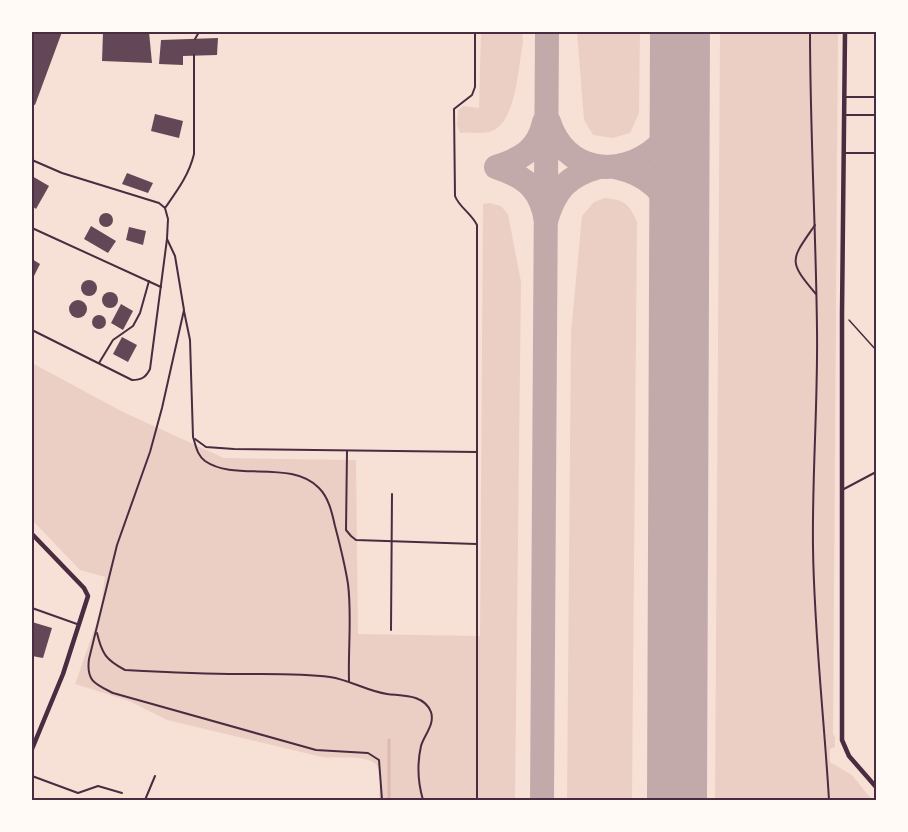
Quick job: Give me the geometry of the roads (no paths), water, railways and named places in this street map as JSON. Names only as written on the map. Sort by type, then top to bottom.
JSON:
[{"type":"street","points":[[845,32],[842,314],[842,740],[849,756],[876,787]]},
{"type":"street","points":[[32,534],[84,588],[88,596],[63,674],[32,749]]},
{"type":"lane","points":[[195,39],[199,32]]},
{"type":"lane","points":[[475,32],[475,87],[472,95],[454,109],[455,196],[457,201],[470,212],[477,225],[477,801]]},
{"type":"lane","points":[[810,32],[810,127],[816,225],[817,332],[813,547],[823,736],[829,801]]},
{"type":"lane","points":[[165,208],[185,179],[194,154],[194,56]]},
{"type":"lane","points":[[845,97],[876,97]]},
{"type":"lane","points":[[845,115],[876,115]]},
{"type":"lane","points":[[845,153],[876,153]]},
{"type":"lane","points":[[32,160],[62,173],[149,200],[165,208],[168,219],[150,369],[146,376],[140,380],[132,380],[32,330]]},
{"type":"lane","points":[[816,225],[798,248],[795,258],[797,269],[816,294]]},
{"type":"lane","points":[[32,228],[161,287]]},
{"type":"lane","points":[[167,239],[175,256],[190,340],[193,437],[197,452],[206,461],[225,468],[293,474],[308,479],[320,489],[331,507],[348,586],[349,681]]},
{"type":"lane","points":[[99,364],[113,340],[133,326],[140,313],[149,281]]},
{"type":"lane","points":[[184,310],[162,408],[150,452],[117,545],[87,672],[92,681],[113,693],[316,750],[334,753],[368,753],[379,760],[382,801]]},
{"type":"lane","points":[[193,437],[206,447],[214,448],[477,452]]},
{"type":"lane","points":[[347,451],[346,530],[356,540],[477,544]]},
{"type":"lane","points":[[842,490],[876,472]]},
{"type":"lane","points":[[391,630],[392,494]]},
{"type":"lane","points":[[32,608],[79,625]]},
{"type":"lane","points":[[97,630],[105,656],[110,662],[124,670],[331,677],[349,681],[367,689],[406,695],[421,701],[431,711],[432,720],[422,744],[418,767],[423,801]]},
{"type":"lane","points":[[32,776],[78,793],[98,786],[122,793]]},
{"type":"lane","points":[[145,801],[155,776]]},
{"type":"waterway","points":[[389,740],[389,800]]}]
